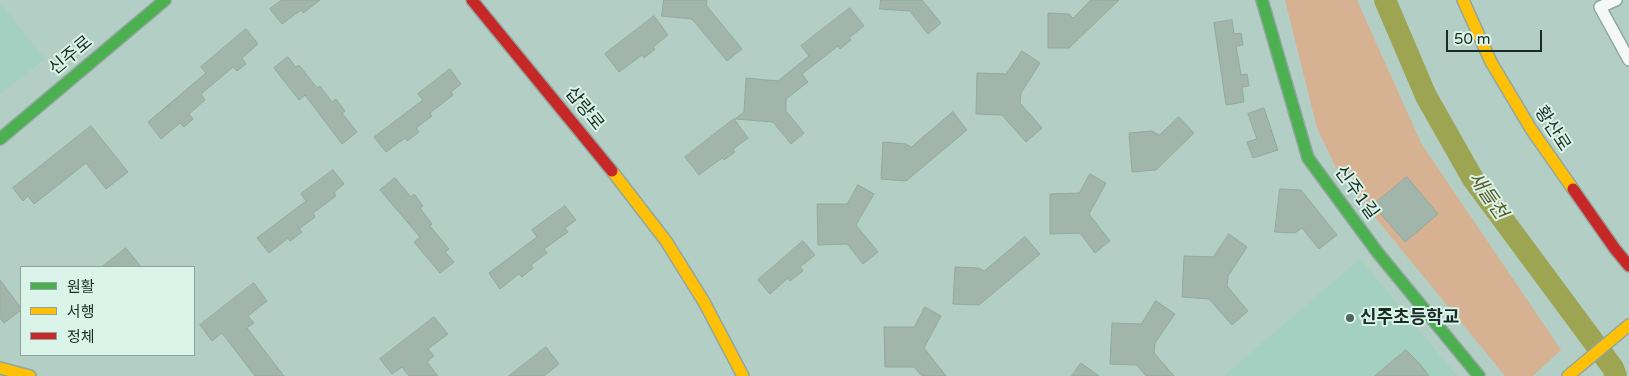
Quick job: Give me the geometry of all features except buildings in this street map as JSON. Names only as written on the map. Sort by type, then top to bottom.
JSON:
[{"type":"street","name":"신주로","points":[[0,139],[165,0]]},
{"type":"street","name":"삽량로","points":[[472,0],[603,159],[666,242],[704,302],[743,376]]},
{"type":"street","name":"신주1길","points":[[1262,0],[1308,158],[1378,253],[1479,376]]},
{"type":"street","name":"황산로","points":[[1463,0],[1491,62],[1531,129],[1629,266]]},
{"type":"street","points":[[1616,0],[1600,7],[1629,60]]},
{"type":"street","points":[[1568,376],[1629,325]]},
{"type":"street","points":[[0,368],[30,376]]},
{"type":"shaded area","points":[[1285,0],[1357,0],[1421,143],[1561,350],[1533,376],[1505,376],[1338,172],[1317,128]]},
{"type":"shaded area","points":[[0,3],[45,59],[0,94]]},
{"type":"shaded area","name":"신주초등학교","points":[[1360,259],[1457,376],[1224,376]]},
{"type":"waterway","name":"새들천","points":[[1385,0],[1426,96],[1473,179],[1613,368],[1616,376]]},
{"type":"traffic: fast","points":[[0,139],[165,0]]},
{"type":"traffic: fast","points":[[1262,0],[1308,158],[1378,253],[1479,376]]},
{"type":"traffic: slow","points":[[1463,0],[1491,62],[1531,129],[1573,189]]},
{"type":"traffic: slow","points":[[612,171],[666,241],[704,302],[743,376]]},
{"type":"traffic: slow","points":[[1568,376],[1629,325]]},
{"type":"traffic: slow","points":[[0,368],[30,376]]},
{"type":"traffic: jam","points":[[472,0],[612,171]]},
{"type":"traffic: jam","points":[[1573,189],[1629,266]]},
{"type":"place","name":"신주초등학교","points":[[1350,318]]}]
